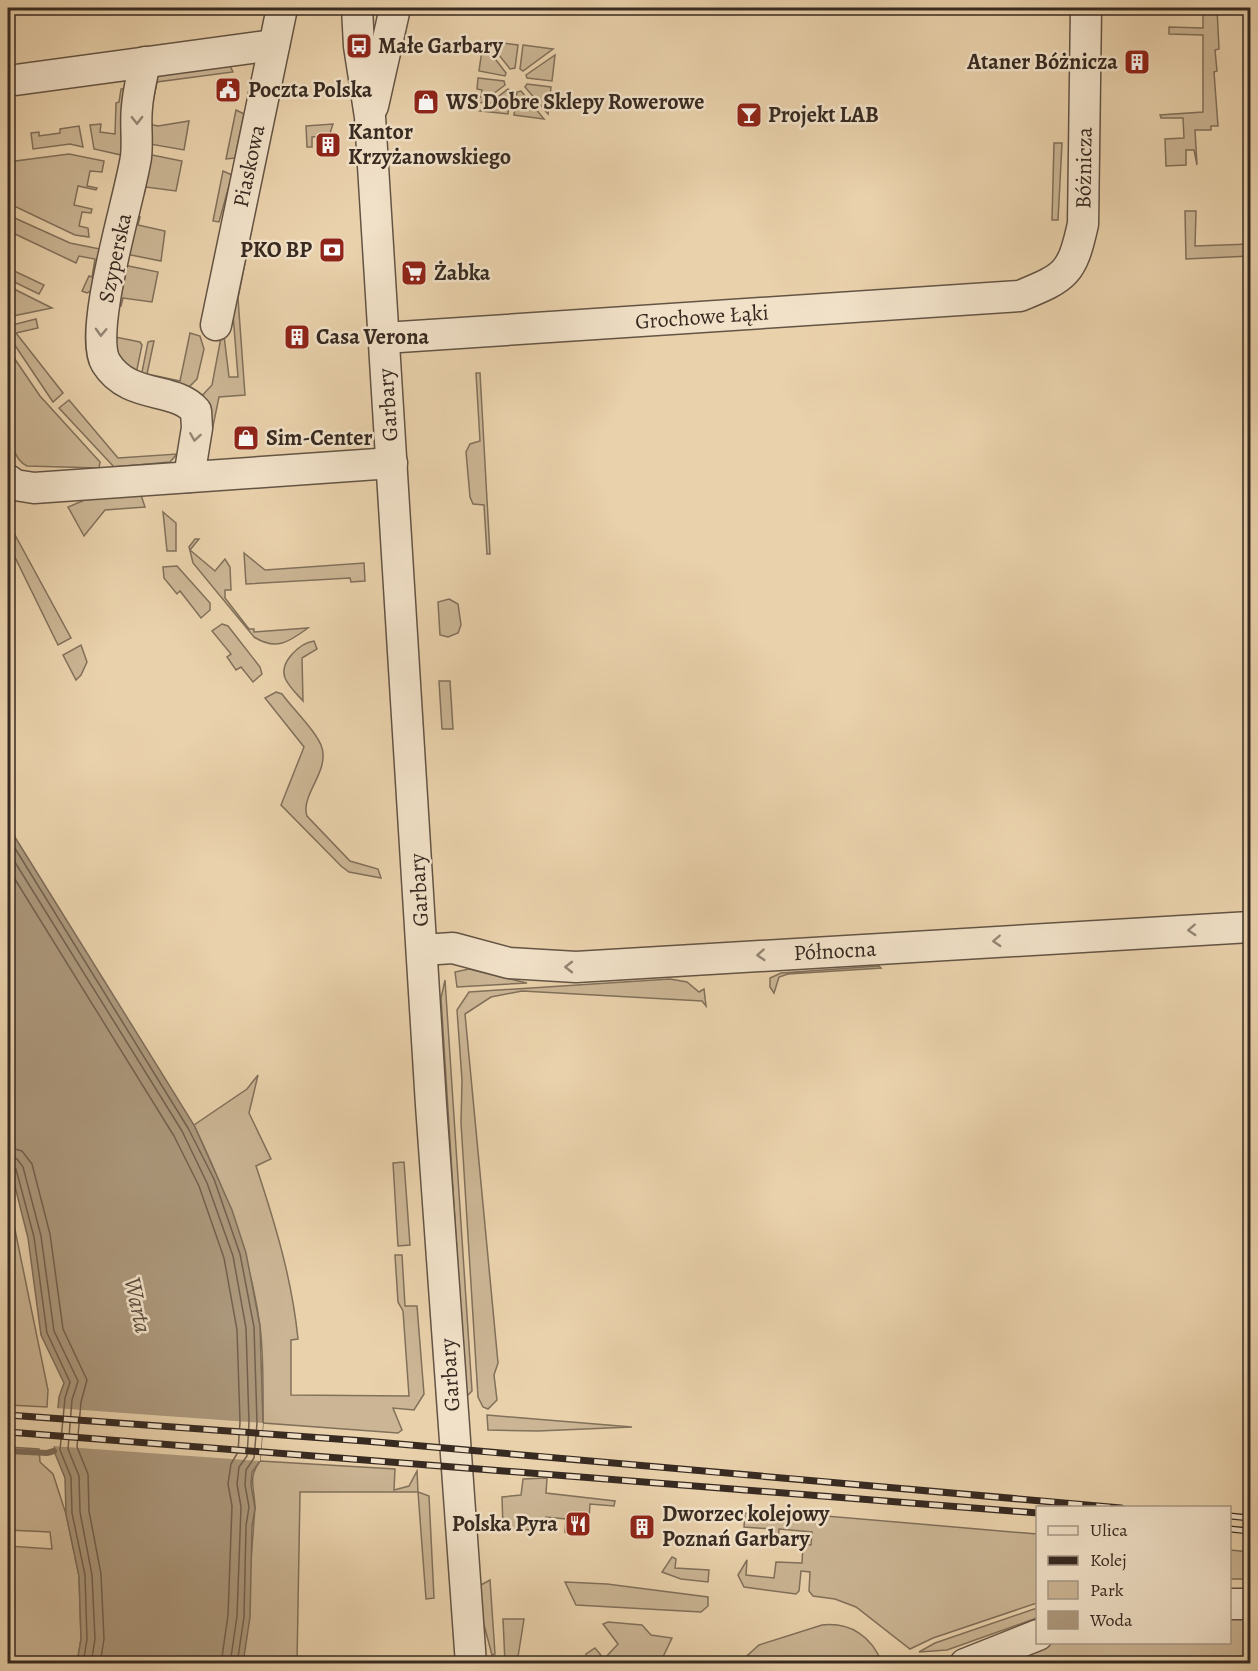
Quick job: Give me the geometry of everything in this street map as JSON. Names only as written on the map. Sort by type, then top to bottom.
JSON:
[{"type":"street","name":"Piaskowa","points":[[216,325],[282,8]]},
{"type":"street","name":"Garbary","points":[[357,8],[359,46],[370,117],[422,950],[471,1664]]},
{"type":"street","name":"Garbary","points":[[370,117],[395,8]]},
{"type":"street","name":"Bóżnicza","points":[[1020,296],[1055,282],[1076,258],[1083,224],[1086,8]]},
{"type":"street","points":[[8,81],[274,45]]},
{"type":"street","name":"Szyperska","points":[[145,62],[137,108],[135,159],[101,322],[102,353],[112,371],[130,385],[142,391],[186,401],[196,411],[189,477]]},
{"type":"street","name":"Grochowe Łąki","points":[[384,338],[1020,296]]},
{"type":"street","points":[[8,480],[15,485],[34,488],[392,462]]},
{"type":"street","name":"Północna","points":[[422,950],[453,948],[509,963],[576,967],[1251,927]]},
{"type":"street","points":[[1231,1604],[1251,1604]]},
{"type":"street","points":[[965,1664],[1036,1636]]},
{"type":"green space","points":[[1203,8],[1217,8],[1219,49],[1215,50],[1217,71],[1214,72],[1218,126],[1211,126],[1211,130],[1195,130],[1197,165],[1194,150],[1186,150],[1186,165],[1166,166],[1165,139],[1184,138],[1183,118],[1161,118],[1160,115],[1203,112],[1203,35],[1169,34],[1169,27],[1203,28]]},
{"type":"green space","points":[[488,41],[518,45],[515,68],[510,69]]},
{"type":"green space","points":[[483,43],[506,73],[505,76],[479,71]]},
{"type":"green space","points":[[523,45],[553,49],[523,71],[520,69]]},
{"type":"green space","points":[[555,55],[552,81],[527,78],[526,75]]},
{"type":"green space","points":[[229,64],[233,72],[157,82],[150,117],[157,77],[163,73]]},
{"type":"green space","points":[[478,78],[504,81],[505,85],[481,103],[475,102],[476,97],[481,97],[482,90],[477,89]]},
{"type":"green space","points":[[527,84],[551,87],[548,114],[525,87]]},
{"type":"green space","points":[[125,88],[125,136],[121,155],[94,149],[90,125],[101,124],[100,132],[115,134],[116,103],[119,102],[121,89]]},
{"type":"green space","points":[[508,89],[511,91],[508,114],[480,111]]},
{"type":"green space","points":[[521,91],[544,119],[514,115],[517,92]]},
{"type":"green space","points":[[236,110],[244,114],[235,158],[226,159]]},
{"type":"green space","points":[[189,121],[184,150],[144,143],[148,124],[158,126]]},
{"type":"green space","points":[[333,124],[329,136],[312,137],[312,147],[307,147],[306,126]]},
{"type":"green space","points":[[79,126],[83,147],[70,144],[33,149],[31,133],[39,132],[39,136],[60,133],[60,129]]},
{"type":"green space","points":[[1054,143],[1062,143],[1058,220],[1052,220]]},
{"type":"green space","points":[[142,153],[182,161],[176,191],[146,187],[144,194],[141,194],[136,217],[140,217],[138,225],[165,231],[161,261],[121,253]]},
{"type":"green space","points":[[69,154],[104,161],[102,172],[90,171],[87,186],[97,188],[96,190],[78,186],[74,205],[92,209],[91,213],[82,212],[79,226],[88,228],[89,237],[75,235],[14,206],[8,162]]},
{"type":"green space","points":[[223,171],[232,175],[219,222],[213,221]]},
{"type":"green space","points":[[1185,211],[1196,211],[1195,246],[1250,244],[1250,256],[1186,259]]},
{"type":"green space","points":[[8,215],[70,243],[105,250],[91,291],[87,293],[82,291],[89,276],[92,277],[95,259],[79,256],[76,263],[13,233],[14,230],[8,226]]},
{"type":"green space","points":[[252,228],[238,298],[245,395],[219,397],[211,436],[197,401],[212,385],[223,327],[229,377],[238,377],[231,289],[247,231]]},
{"type":"green space","points":[[119,264],[158,272],[152,302],[123,298],[121,306],[118,305],[115,337],[140,342],[142,345],[135,379],[125,373],[107,329]]},
{"type":"green space","points":[[8,268],[44,285],[39,294],[8,279]]},
{"type":"green space","points":[[8,286],[52,308],[8,317]]},
{"type":"green space","points":[[36,319],[38,328],[16,333],[63,393],[53,402],[8,335],[8,326]]},
{"type":"green space","points":[[190,333],[200,336],[204,349],[197,379],[183,393],[140,382],[148,342],[151,341],[154,341],[147,374],[180,381]]},
{"type":"green space","points":[[8,349],[40,396],[100,462],[99,468],[27,466],[18,459],[12,446],[7,413]]},
{"type":"green space","points":[[476,373],[480,373],[490,554],[487,554],[484,505],[473,504],[470,497],[466,452],[470,444],[480,441]]},
{"type":"green space","points":[[69,400],[118,458],[177,454],[170,462],[114,467],[59,408]]},
{"type":"green space","points":[[141,495],[145,507],[105,510],[84,536],[68,507],[87,499]]},
{"type":"green space","points":[[163,512],[176,523],[176,551],[167,551]]},
{"type":"green space","points":[[8,522],[71,638],[58,645],[8,543]]},
{"type":"green space","points":[[195,539],[199,539],[190,550],[215,571],[225,559],[230,567],[231,590],[225,590],[225,598],[249,629],[254,629],[254,632],[308,628],[288,641],[276,644],[254,637],[193,563],[189,547]]},
{"type":"green space","points":[[244,553],[265,570],[364,563],[365,581],[351,582],[350,578],[246,584]]},
{"type":"green space","points":[[177,566],[210,603],[210,610],[201,618],[180,591],[177,594],[164,578],[163,567]]},
{"type":"green space","points":[[449,599],[458,604],[461,625],[458,633],[448,637],[440,635],[438,602]]},
{"type":"green space","points":[[222,624],[228,626],[260,667],[262,674],[253,682],[241,667],[236,670],[227,657],[231,654],[212,631]]},
{"type":"green space","points":[[314,641],[317,649],[302,658],[303,701],[285,678],[285,666],[297,649]]},
{"type":"green space","points":[[81,645],[87,662],[76,680],[63,655]]},
{"type":"green space","points":[[439,681],[450,681],[453,729],[442,729]]},
{"type":"green space","points":[[276,692],[282,694],[315,735],[322,748],[322,766],[307,800],[307,816],[350,861],[378,869],[381,878],[349,872],[281,805],[304,747],[265,698]]},
{"type":"green space","points":[[879,966],[881,968],[788,974],[779,977],[774,993],[770,987],[770,978],[781,973]]},
{"type":"green space","points":[[469,969],[527,983],[457,987],[455,972]]},
{"type":"green space","points":[[670,979],[687,982],[699,992],[704,989],[706,1006],[702,1001],[522,991],[491,997],[465,1014],[498,1363],[494,1375],[497,1400],[488,1409],[483,1407],[478,1397],[461,1123],[462,1080],[457,1010],[469,992]]},
{"type":"green space","points":[[445,980],[472,1391],[466,1397],[441,998]]},
{"type":"green space","points":[[258,1075],[249,1113],[271,1159],[256,1166],[282,1251],[292,1295],[298,1339],[291,1340],[291,1395],[409,1396],[403,1311],[398,1302],[395,1255],[402,1255],[405,1306],[417,1306],[424,1394],[414,1410],[393,1408],[402,1430],[398,1433],[263,1423],[260,1326],[250,1273],[226,1198],[194,1125],[247,1089]]},
{"type":"green space","points":[[404,1162],[410,1245],[398,1246],[393,1163]]},
{"type":"green space","points":[[8,1196],[48,1390],[47,1407],[8,1405]]},
{"type":"green space","points":[[487,1415],[632,1427],[538,1431],[488,1430]]},
{"type":"green space","points":[[8,1447],[39,1449],[40,1462],[53,1474],[66,1514],[79,1576],[81,1639],[77,1663],[8,1663],[8,1546],[52,1549],[50,1532],[8,1530]]},
{"type":"green space","points":[[260,1461],[395,1469],[394,1490],[409,1486],[417,1471],[418,1492],[300,1492],[297,1663],[243,1664],[255,1508],[253,1478]]},
{"type":"green space","points":[[547,1478],[546,1493],[615,1501],[614,1506],[590,1504],[589,1519],[569,1518],[565,1533],[566,1519],[546,1517],[544,1531],[503,1528],[502,1497],[521,1495],[523,1479]]},
{"type":"green space","points":[[418,1492],[429,1496],[434,1598],[426,1599]]},
{"type":"green space","points":[[745,1513],[825,1519],[826,1516],[1036,1534],[1036,1603],[933,1638],[910,1649],[856,1607],[835,1599],[813,1596],[809,1591],[810,1572],[801,1571],[799,1591],[796,1594],[744,1587],[738,1575],[747,1560],[746,1575],[774,1578],[776,1562],[802,1563],[803,1544],[811,1545],[812,1532],[779,1529],[778,1542],[772,1542],[773,1529],[744,1527]]},
{"type":"green space","points":[[1231,1550],[1250,1552],[1250,1579],[1231,1579]]},
{"type":"green space","points":[[672,1557],[676,1559],[675,1568],[709,1570],[708,1582],[681,1579],[662,1572]]},
{"type":"green space","points":[[490,1580],[495,1654],[492,1655],[483,1621],[479,1586]]},
{"type":"green space","points":[[565,1582],[607,1584],[708,1597],[708,1606],[701,1612],[576,1605]]},
{"type":"green space","points":[[1036,1608],[1036,1618],[947,1650],[919,1652],[935,1643]]},
{"type":"green space","points":[[1231,1614],[1250,1614],[1250,1663],[989,1664],[1039,1644],[1231,1644]]},
{"type":"green space","points":[[503,1619],[524,1619],[517,1663],[505,1663]]},
{"type":"green space","points":[[608,1622],[642,1625],[651,1635],[672,1638],[660,1663],[585,1663],[586,1654],[595,1648],[604,1659],[618,1644],[603,1624]]},
{"type":"green space","points":[[822,1625],[842,1626],[859,1633],[872,1646],[882,1663],[739,1663],[759,1645]]},
{"type":"water","name":"Warta","points":[[8,826],[194,1125],[232,1210],[246,1253],[260,1326],[263,1423],[260,1461],[252,1472],[251,1485],[255,1508],[252,1526],[250,1617],[243,1663],[77,1663],[81,1639],[79,1576],[66,1514],[65,1478],[54,1451],[59,1397],[64,1383],[41,1335],[28,1238],[8,1159]]},
{"type":"pier","points":[[55,1408],[263,1423],[260,1461],[52,1446]]},
{"type":"waterway","points":[[8,1451],[47,1453],[54,1451]]},
{"type":"railway","points":[[8,1415],[365,1441],[1098,1506]]},
{"type":"railway","points":[[8,1432],[1036,1513]]},
{"type":"railway","points":[[1231,1516],[1250,1518]]},
{"type":"railway","points":[[1231,1529],[1250,1531]]},
{"type":"place","name":"Małe Garbary","points":[[359,46]]},
{"type":"place","name":"Ataner Bóżnicza","points":[[1137,62]]},
{"type":"place","name":"Poczta Polska","points":[[228,90]]},
{"type":"place","name":"WS Dobre Sklepy Rowerowe","points":[[426,102]]},
{"type":"place","name":"Projekt LAB","points":[[749,115]]},
{"type":"place","name":"Kantor Krzyżanowskiego","points":[[328,145]]},
{"type":"place","name":"PKO BP","points":[[332,250]]},
{"type":"place","name":"Żabka","points":[[414,273]]},
{"type":"place","name":"Casa Verona","points":[[297,337]]},
{"type":"place","name":"Sim-Center","points":[[246,438]]},
{"type":"place","name":"Polska Pyra","points":[[578,1524]]},
{"type":"place","name":"Dworzec kolejowy Poznań Garbary","points":[[642,1527]]}]
